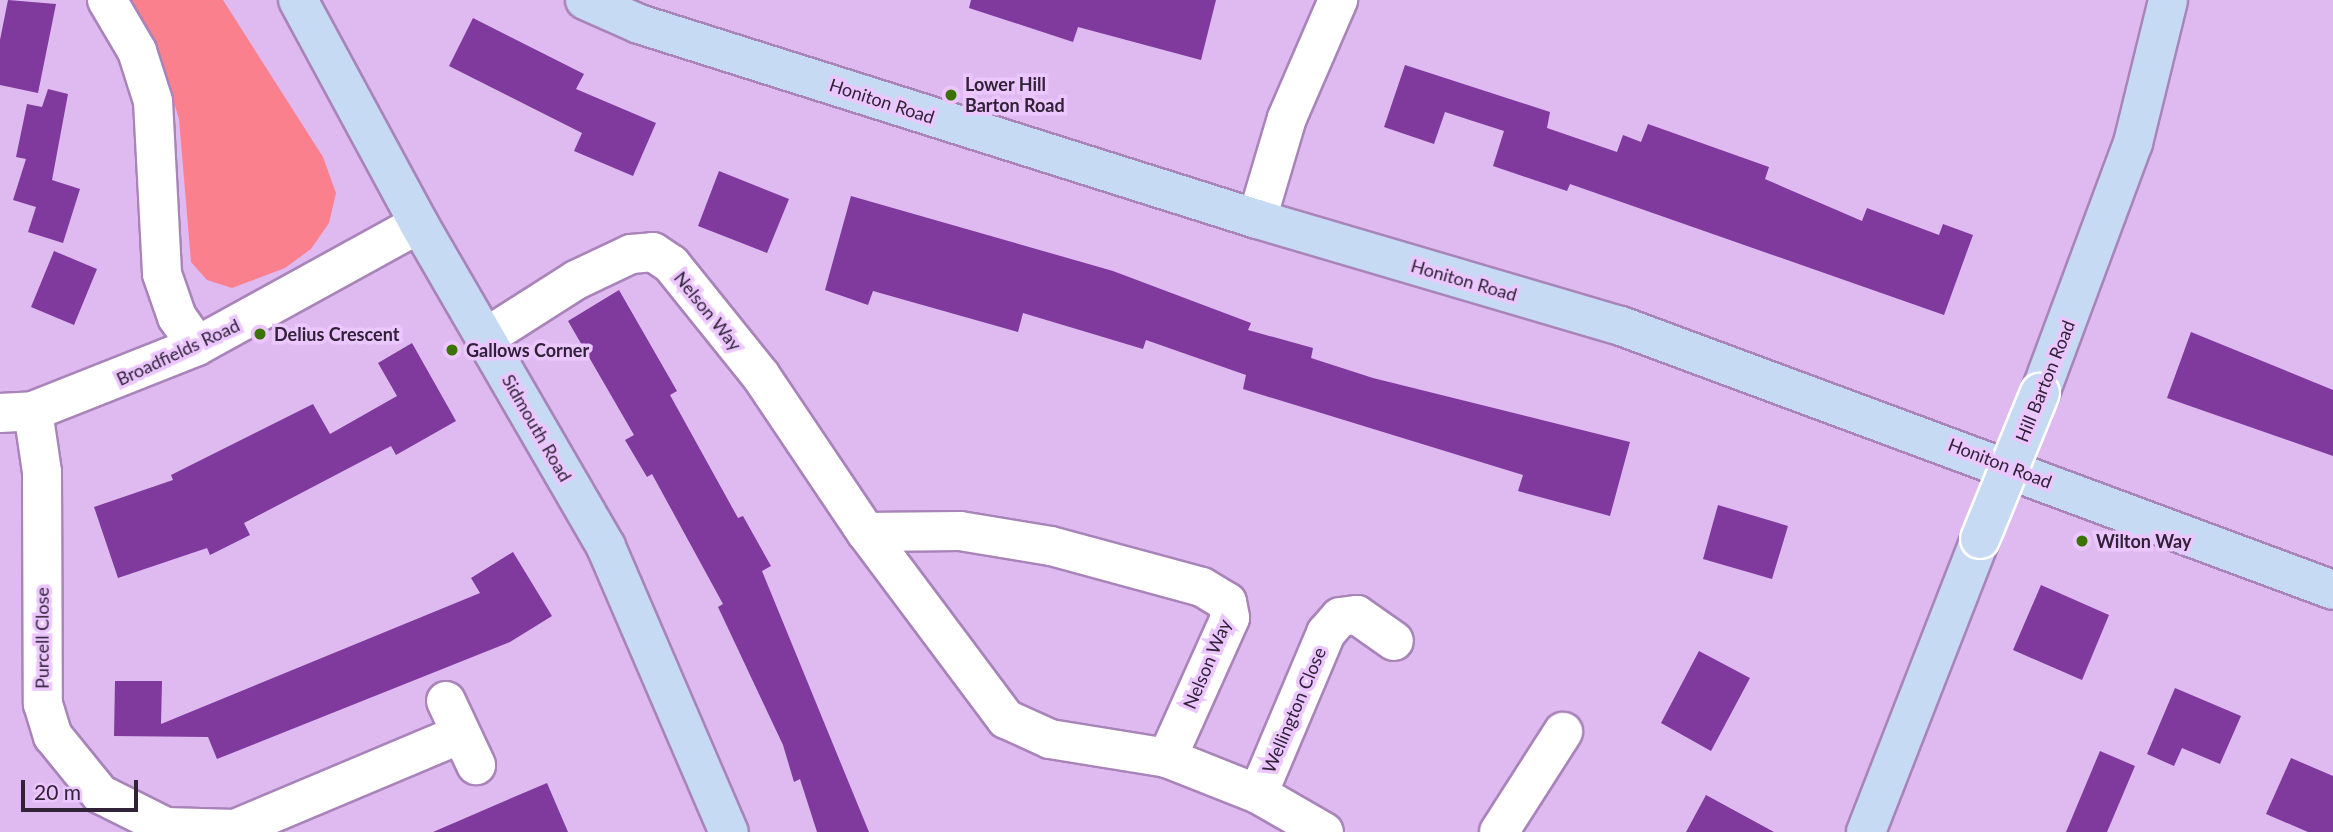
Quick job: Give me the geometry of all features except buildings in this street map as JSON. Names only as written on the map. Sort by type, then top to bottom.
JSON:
[{"type":"main road","name":"Sidmouth Road","points":[[298,0],[419,224],[606,547],[729,832]]},
{"type":"main road","name":"Honiton Road","points":[[585,0],[639,24],[1257,219],[1621,327],[2333,590]]},
{"type":"main road","name":"Hill Barton Road","points":[[1866,832],[2040,393],[2133,143],[2168,0]]},
{"type":"street","points":[[107,0],[137,51],[153,101],[162,274],[177,317],[197,346]]},
{"type":"street","points":[[1257,219],[1287,118],[1338,0]]},
{"type":"street","name":"Broadfields Road","points":[[16,412],[197,346],[419,224]]},
{"type":"street","name":"Nelson Way","points":[[485,338],[576,280],[631,254],[653,252],[671,264],[761,376],[866,532],[1006,719],[1049,739],[1167,758],[1258,794]]},
{"type":"street","name":"Purcell Close","points":[[16,412],[43,472],[43,704],[53,736],[100,794],[166,827],[235,829],[461,733]]},
{"type":"street","name":"Nelson Way","points":[[866,532],[960,531],[1051,546],[1202,587],[1227,602],[1230,618],[1167,758]]},
{"type":"street","name":"Wellington Close","points":[[1324,832],[1258,794],[1326,633],[1339,617],[1357,615],[1394,641]]},
{"type":"street","points":[[1499,832],[1563,732]]},
{"type":"shaded area","points":[[130,0],[223,0],[323,157],[336,193],[329,223],[311,249],[285,268],[232,288],[207,280],[191,262],[179,119],[158,49]]},
{"type":"place","name":"Lower Hill Barton Road","points":[[951,95]]},
{"type":"place","name":"Delius Crescent","points":[[260,334]]},
{"type":"place","name":"Gallows Corner","points":[[452,350]]},
{"type":"place","name":"Wilton Way","points":[[2082,541]]}]
